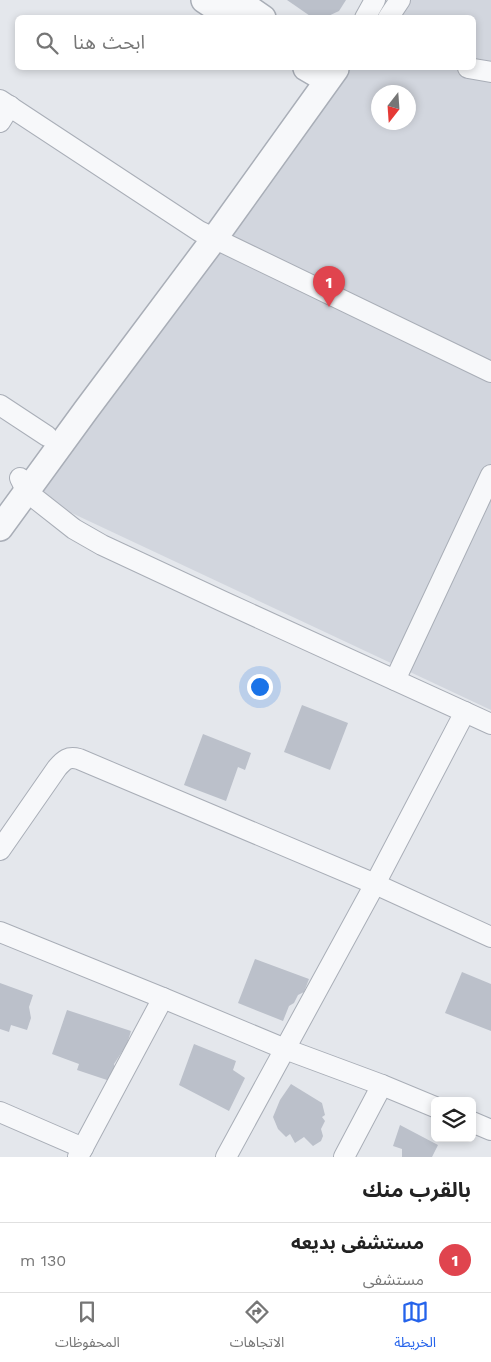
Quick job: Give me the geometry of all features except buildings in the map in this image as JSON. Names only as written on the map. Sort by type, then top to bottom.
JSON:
[{"type":"street","points":[[204,0],[226,15]]},
{"type":"street","points":[[237,0],[259,15]]},
{"type":"street","points":[[367,15],[375,0]]},
{"type":"street","points":[[390,15],[400,0]]},
{"type":"street","points":[[476,69],[491,72]]},
{"type":"street","points":[[0,506],[24,485],[80,417],[206,235],[326,71]]},
{"type":"street","points":[[3,109],[206,235],[491,372]]},
{"type":"street","points":[[0,528],[24,485],[47,436],[206,235]]},
{"type":"street","points":[[0,405],[47,436]]},
{"type":"street","points":[[395,680],[491,475]]},
{"type":"street","points":[[24,485],[74,529],[102,545],[491,724]]},
{"type":"street","points":[[226,1157],[375,884],[465,712]]},
{"type":"street","points":[[0,850],[57,768],[67,758],[73,757],[375,884],[491,937]]},
{"type":"street","points":[[0,932],[285,1049],[431,1105]]},
{"type":"street","points":[[0,1112],[81,1152],[163,998]]},
{"type":"street","points":[[344,1157],[382,1085]]},
{"type":"street","points":[[476,1124],[491,1130]]},
{"type":"shaded area","points":[[397,0],[491,0],[491,710],[27,492],[344,70],[476,70],[476,15],[386,15]]},
{"type":"place","name":"مستشفى بديعه","points":[[329,307]]}]
